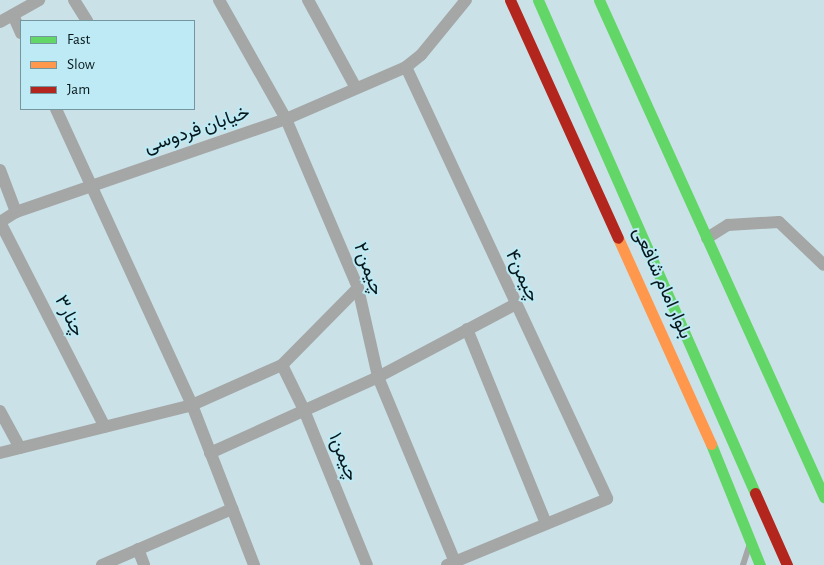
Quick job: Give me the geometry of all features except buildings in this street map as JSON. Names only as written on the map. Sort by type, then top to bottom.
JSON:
[{"type":"main road","points":[[510,0],[724,472],[752,537],[760,565]]},
{"type":"main road","name":"بلوار امام شافعی","points":[[538,0],[760,512],[787,565]]},
{"type":"main road","points":[[599,0],[824,497]]},
{"type":"street","points":[[0,22],[39,0]]},
{"type":"street","points":[[74,0],[86,20]]},
{"type":"street","name":"چیمن۲","points":[[219,0],[286,118],[358,288],[378,377],[451,563]]},
{"type":"street","points":[[308,0],[356,88]]},
{"type":"street","points":[[406,67],[420,55],[466,0]]},
{"type":"street","points":[[13,14],[20,31]]},
{"type":"street","name":"خیابان فردوسی","points":[[0,222],[16,212],[286,118],[406,67]]},
{"type":"street","name":"چیمن۴","points":[[406,67],[514,305],[606,498],[546,524]]},
{"type":"street","points":[[56,110],[192,405],[254,565]]},
{"type":"street","points":[[0,170],[16,212]]},
{"type":"street","name":"چنار۳","points":[[0,222],[105,427]]},
{"type":"street","points":[[707,238],[728,224],[779,222],[824,265]]},
{"type":"street","points":[[0,453],[192,405],[282,365],[358,288]]},
{"type":"street","points":[[210,453],[378,377],[514,305]]},
{"type":"street","points":[[451,563],[546,524],[467,329]]},
{"type":"street","name":"چیمن۱","points":[[282,365],[304,410],[367,565]]},
{"type":"street","points":[[0,411],[20,448]]},
{"type":"street","points":[[102,565],[232,508]]},
{"type":"street","points":[[138,549],[144,565]]},
{"type":"lane","points":[[743,565],[752,537]]},
{"type":"traffic: fast","points":[[538,0],[755,493]]},
{"type":"traffic: fast","points":[[599,0],[824,497]]},
{"type":"traffic: fast","points":[[711,444],[760,565]]},
{"type":"traffic: slow","points":[[618,238],[711,444]]},
{"type":"traffic: jam","points":[[510,0],[618,238]]},
{"type":"traffic: jam","points":[[755,493],[787,565]]}]
